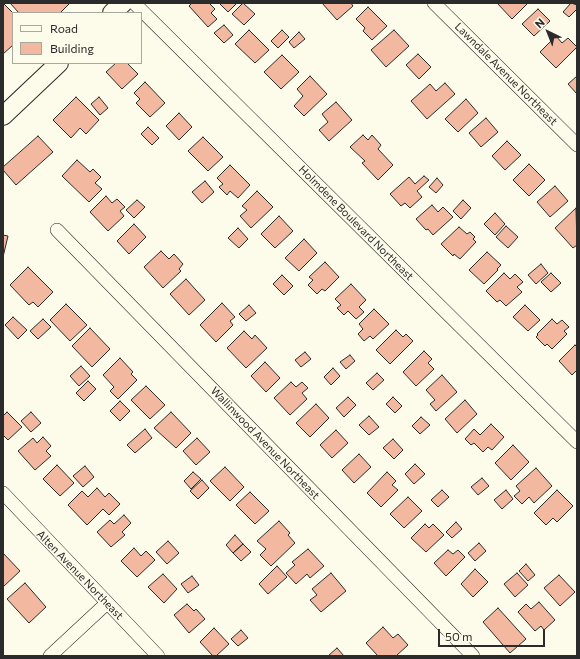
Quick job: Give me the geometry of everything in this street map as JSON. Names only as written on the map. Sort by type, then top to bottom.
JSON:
[{"type":"main road","points":[[113,12],[123,3]]},
{"type":"main road","points":[[3,116],[58,64]]},
{"type":"street","name":"Holmdene Boulevard Northeast","points":[[134,3],[577,442]]},
{"type":"street","name":"Lawndale Avenue Northeast","points":[[434,3],[577,145]]},
{"type":"street","name":"Wallinwood Avenue Northeast","points":[[56,230],[473,656]]},
{"type":"street","name":"Alten Avenue Northeast","points":[[3,493],[158,656]]},
{"type":"street","points":[[50,656],[107,603]]},
{"type":"building","points":[[3,3],[12,12],[12,46],[3,54]]},
{"type":"building","points":[[10,3],[70,3],[61,12],[18,12]]},
{"type":"building","points":[[192,3],[209,3],[215,9],[211,13],[217,19],[208,27],[189,6]]},
{"type":"building","points":[[219,3],[237,3],[228,12]]},
{"type":"building","points":[[243,3],[255,14],[244,25],[232,14]]},
{"type":"building","points":[[322,3],[351,3],[353,6],[337,20]]},
{"type":"building","points":[[497,3],[528,3],[512,19]]},
{"type":"building","points":[[571,3],[577,5],[577,9],[569,17],[563,12]]},
{"type":"building","points":[[368,7],[387,26],[372,40],[363,31],[365,28],[356,19]]},
{"type":"building","points":[[538,9],[550,21],[534,36],[522,24]]},
{"type":"building","points":[[224,25],[233,35],[224,43],[214,33]]},
{"type":"building","points":[[249,30],[269,50],[255,63],[235,44]]},
{"type":"building","points":[[282,30],[289,37],[278,48],[271,41]]},
{"type":"building","points":[[394,30],[409,46],[386,67],[371,50]]},
{"type":"building","points":[[299,32],[305,39],[294,48],[289,42]]},
{"type":"building","points":[[556,36],[562,43],[568,38],[577,47],[556,68],[540,52]]},
{"type":"building","points":[[418,54],[431,67],[419,79],[406,65]]},
{"type":"building","points":[[282,55],[299,72],[281,89],[264,72]]},
{"type":"building","points":[[115,64],[128,64],[138,74],[122,89],[106,72]]},
{"type":"building","points":[[310,76],[327,94],[304,116],[294,106],[303,96],[297,89]]},
{"type":"building","points":[[577,76],[577,94],[568,84]]},
{"type":"building","points":[[145,82],[165,103],[150,117],[136,103],[140,99],[134,93]]},
{"type":"building","points":[[445,83],[455,94],[427,119],[411,101],[430,84],[436,91]]},
{"type":"building","points":[[76,97],[99,120],[86,134],[80,128],[71,138],[53,120]]},
{"type":"building","points":[[99,97],[108,108],[100,115],[91,104]]},
{"type":"building","points":[[466,99],[478,113],[458,132],[445,119]]},
{"type":"building","points":[[336,102],[352,120],[329,141],[319,130],[328,122],[322,114]]},
{"type":"building","points":[[179,113],[192,127],[179,140],[166,126]]},
{"type":"building","points":[[486,118],[498,132],[481,147],[469,133]]},
{"type":"building","points":[[148,127],[159,138],[152,145],[141,134]]},
{"type":"building","points":[[363,135],[368,140],[372,135],[381,145],[378,149],[393,165],[378,180],[362,163],[365,161],[350,147]]},
{"type":"building","points":[[38,136],[53,152],[16,185],[3,170],[3,167]]},
{"type":"building","points":[[203,137],[223,157],[208,171],[188,151]]},
{"type":"building","points":[[507,141],[521,155],[505,170],[492,156]]},
{"type":"building","points":[[77,160],[90,172],[93,169],[101,177],[95,183],[102,189],[89,202],[62,176]]},
{"type":"building","points":[[529,164],[545,180],[529,196],[513,180]]},
{"type":"building","points":[[230,165],[250,185],[238,198],[230,191],[227,195],[219,187],[223,184],[217,178]]},
{"type":"building","points":[[424,176],[429,180],[417,191],[422,197],[410,208],[405,203],[401,206],[390,194],[409,177],[415,184]]},
{"type":"building","points":[[437,178],[443,185],[436,193],[429,187]]},
{"type":"building","points":[[205,181],[214,192],[202,203],[192,192]]},
{"type":"building","points":[[555,186],[568,201],[550,217],[537,202]]},
{"type":"building","points":[[257,191],[273,207],[251,228],[240,216],[247,210],[242,206]]},
{"type":"building","points":[[106,196],[112,203],[117,199],[125,207],[120,211],[124,216],[108,231],[90,212]]},
{"type":"building","points":[[137,200],[145,207],[134,218],[126,210]]},
{"type":"building","points":[[463,200],[471,208],[461,219],[453,211]]},
{"type":"building","points":[[432,205],[438,212],[443,207],[453,217],[433,235],[416,219]]},
{"type":"building","points":[[576,208],[577,245],[573,248],[555,228]]},
{"type":"building","points":[[495,213],[505,224],[495,235],[484,224]]},
{"type":"building","points":[[279,216],[293,231],[275,248],[261,234]]},
{"type":"building","points":[[134,224],[146,237],[129,254],[117,241]]},
{"type":"building","points":[[506,226],[518,237],[508,248],[496,237]]},
{"type":"building","points":[[459,227],[467,234],[470,232],[475,237],[473,239],[476,242],[460,259],[454,254],[453,256],[441,244]]},
{"type":"building","points":[[238,228],[248,239],[239,248],[228,238]]},
{"type":"building","points":[[3,235],[8,236],[3,257]]},
{"type":"building","points":[[304,239],[317,253],[299,271],[285,258]]},
{"type":"building","points":[[161,251],[169,259],[174,254],[183,264],[179,269],[181,271],[163,288],[144,267]]},
{"type":"building","points":[[487,252],[501,265],[484,284],[469,270]]},
{"type":"building","points":[[325,262],[339,277],[325,291],[322,289],[317,294],[308,285],[313,280],[309,277]]},
{"type":"building","points":[[541,264],[548,273],[536,284],[528,275]]},
{"type":"building","points":[[28,267],[53,292],[38,307],[33,302],[29,305],[10,285]]},
{"type":"building","points":[[504,273],[510,279],[515,274],[523,282],[517,287],[522,292],[506,306],[500,300],[497,302],[486,291]]},
{"type":"building","points":[[551,273],[561,283],[551,292],[541,282]]},
{"type":"building","points":[[282,275],[293,286],[284,295],[273,284]]},
{"type":"building","points":[[186,279],[205,300],[189,315],[170,294]]},
{"type":"building","points":[[351,284],[366,300],[359,307],[364,312],[356,319],[348,311],[344,315],[337,308],[341,305],[335,299]]},
{"type":"building","points":[[222,303],[235,317],[230,321],[233,325],[216,342],[200,325]]},
{"type":"building","points":[[66,304],[87,325],[70,341],[50,320]]},
{"type":"building","points":[[249,305],[256,313],[246,321],[239,314]]},
{"type":"building","points":[[525,305],[540,320],[528,331],[513,317]]},
{"type":"building","points":[[374,309],[389,324],[373,339],[370,336],[364,341],[358,334],[363,329],[359,324]]},
{"type":"building","points":[[13,317],[27,330],[18,339],[5,325]]},
{"type":"building","points":[[43,319],[51,327],[38,339],[30,331]]},
{"type":"building","points":[[552,319],[557,324],[562,320],[569,327],[564,331],[567,334],[552,349],[547,344],[545,346],[536,337],[538,335],[537,334]]},
{"type":"building","points":[[90,328],[110,349],[92,367],[72,346]]},
{"type":"building","points":[[396,330],[403,337],[406,334],[413,341],[390,364],[376,350]]},
{"type":"building","points":[[244,331],[252,339],[255,335],[267,348],[246,368],[227,348]]},
{"type":"building","points":[[575,345],[577,347],[577,370],[572,375],[559,361]]},
{"type":"building","points":[[424,351],[432,359],[428,363],[434,369],[416,386],[403,372]]},
{"type":"building","points":[[305,352],[311,359],[301,367],[295,360]]},
{"type":"building","points":[[350,355],[355,361],[346,369],[340,362]]},
{"type":"building","points":[[120,358],[133,372],[131,374],[137,380],[118,399],[110,391],[114,387],[103,375]]},
{"type":"building","points":[[265,362],[280,378],[266,392],[251,376]]},
{"type":"building","points":[[81,366],[90,376],[79,386],[70,376]]},
{"type":"building","points":[[333,368],[340,376],[331,385],[324,377]]},
{"type":"building","points":[[377,373],[384,380],[373,390],[366,383]]},
{"type":"building","points":[[442,375],[457,392],[436,411],[430,404],[435,400],[426,390]]},
{"type":"building","points":[[88,381],[96,389],[84,401],[76,393]]},
{"type":"building","points":[[291,382],[296,387],[302,382],[308,388],[302,393],[307,399],[290,415],[274,398]]},
{"type":"building","points":[[146,386],[165,405],[150,419],[131,400]]},
{"type":"building","points":[[348,397],[356,405],[344,417],[336,408]]},
{"type":"building","points":[[393,397],[402,406],[395,413],[386,404]]},
{"type":"building","points":[[465,400],[477,414],[457,433],[445,419]]},
{"type":"building","points":[[120,401],[130,411],[120,421],[110,411]]},
{"type":"building","points":[[316,404],[329,418],[310,437],[296,423]]},
{"type":"building","points":[[7,412],[22,427],[8,440],[3,435],[3,416]]},
{"type":"building","points":[[31,412],[41,423],[31,432],[21,421]]},
{"type":"building","points":[[171,412],[191,433],[176,448],[154,428]]},
{"type":"building","points":[[369,416],[379,427],[369,435],[359,425]]},
{"type":"building","points":[[421,417],[430,425],[420,434],[412,426]]},
{"type":"building","points":[[491,424],[504,437],[492,450],[488,447],[483,452],[474,443],[471,445],[465,439],[474,429],[480,435]]},
{"type":"building","points":[[145,429],[152,438],[135,453],[127,445]]},
{"type":"building","points":[[336,430],[348,443],[332,458],[320,445]]},
{"type":"building","points":[[43,437],[51,446],[46,451],[51,456],[35,470],[18,451],[33,438],[37,443]]},
{"type":"building","points":[[197,438],[210,452],[196,465],[183,451]]},
{"type":"building","points":[[393,439],[403,450],[394,459],[383,448]]},
{"type":"building","points":[[513,445],[529,462],[511,480],[495,463]]},
{"type":"building","points":[[359,454],[371,467],[354,483],[342,470]]},
{"type":"building","points":[[415,464],[425,474],[414,484],[405,474]]},
{"type":"building","points":[[57,465],[74,483],[60,496],[43,479]]},
{"type":"building","points":[[85,466],[94,477],[83,487],[73,476]]},
{"type":"building","points":[[225,467],[244,487],[230,501],[210,481]]},
{"type":"building","points":[[536,468],[552,486],[534,503],[529,497],[522,504],[514,496],[520,491],[516,486]]},
{"type":"building","points":[[193,472],[201,479],[191,489],[184,481]]},
{"type":"building","points":[[387,472],[396,481],[392,485],[398,490],[381,507],[367,493]]},
{"type":"building","points":[[482,478],[489,486],[478,495],[471,487]]},
{"type":"building","points":[[202,480],[209,488],[198,499],[190,491]]},
{"type":"building","points":[[97,488],[105,497],[109,493],[120,504],[109,515],[103,509],[87,525],[68,505],[82,491],[88,497]]},
{"type":"building","points":[[442,490],[449,497],[438,507],[431,500]]},
{"type":"building","points":[[506,490],[513,499],[502,509],[494,500]]},
{"type":"building","points":[[557,490],[573,506],[557,522],[553,518],[546,525],[534,513]]},
{"type":"building","points":[[250,492],[269,511],[255,524],[236,505]]},
{"type":"building","points":[[408,497],[422,511],[404,528],[390,514]]},
{"type":"building","points":[[124,515],[131,523],[122,532],[125,535],[111,547],[97,532],[110,520],[114,524]]},
{"type":"building","points":[[279,521],[290,533],[288,535],[295,543],[271,566],[260,555],[266,549],[257,541]]},
{"type":"building","points":[[456,522],[462,529],[452,538],[446,532]]},
{"type":"building","points":[[425,524],[429,528],[433,524],[444,535],[426,552],[411,538]]},
{"type":"building","points":[[235,535],[243,544],[233,553],[226,545]]},
{"type":"building","points":[[168,541],[179,553],[167,564],[156,552]]},
{"type":"building","points":[[479,543],[486,551],[475,561],[468,553]]},
{"type":"building","points":[[243,544],[251,552],[241,561],[233,553]]},
{"type":"building","points":[[134,548],[141,556],[146,551],[155,560],[137,577],[121,561]]},
{"type":"building","points":[[308,549],[324,566],[310,578],[307,574],[296,584],[286,573],[295,565],[292,562]]},
{"type":"building","points":[[448,550],[453,554],[458,550],[465,557],[446,576],[434,563]]},
{"type":"building","points":[[3,553],[20,571],[3,587]]},
{"type":"building","points":[[526,564],[535,575],[528,581],[519,571]]},
{"type":"building","points":[[277,566],[287,577],[268,594],[259,584]]},
{"type":"building","points":[[475,569],[488,582],[473,597],[461,584]]},
{"type":"building","points":[[331,573],[346,591],[321,612],[310,600],[317,595],[312,589]]},
{"type":"building","points":[[517,573],[528,585],[515,597],[504,584]]},
{"type":"building","points":[[163,574],[177,589],[164,603],[148,587]]},
{"type":"building","points":[[559,575],[575,592],[560,606],[544,588]]},
{"type":"building","points":[[192,576],[199,585],[188,593],[181,584]]},
{"type":"building","points":[[25,583],[46,607],[29,623],[7,599]]},
{"type":"building","points":[[539,602],[555,620],[544,630],[541,626],[535,631],[518,612],[526,604],[531,609]]},
{"type":"building","points":[[187,604],[194,611],[196,609],[205,619],[189,633],[174,615]]},
{"type":"building","points":[[498,608],[526,639],[510,653],[483,622]]},
{"type":"building","points":[[383,627],[393,638],[398,634],[408,645],[396,656],[378,656],[366,643]]},
{"type":"building","points":[[214,628],[229,644],[216,656],[213,656],[200,642]]},
{"type":"building","points":[[241,630],[248,638],[238,646],[231,639]]},
{"type":"building","points":[[337,648],[344,656],[328,656]]}]
